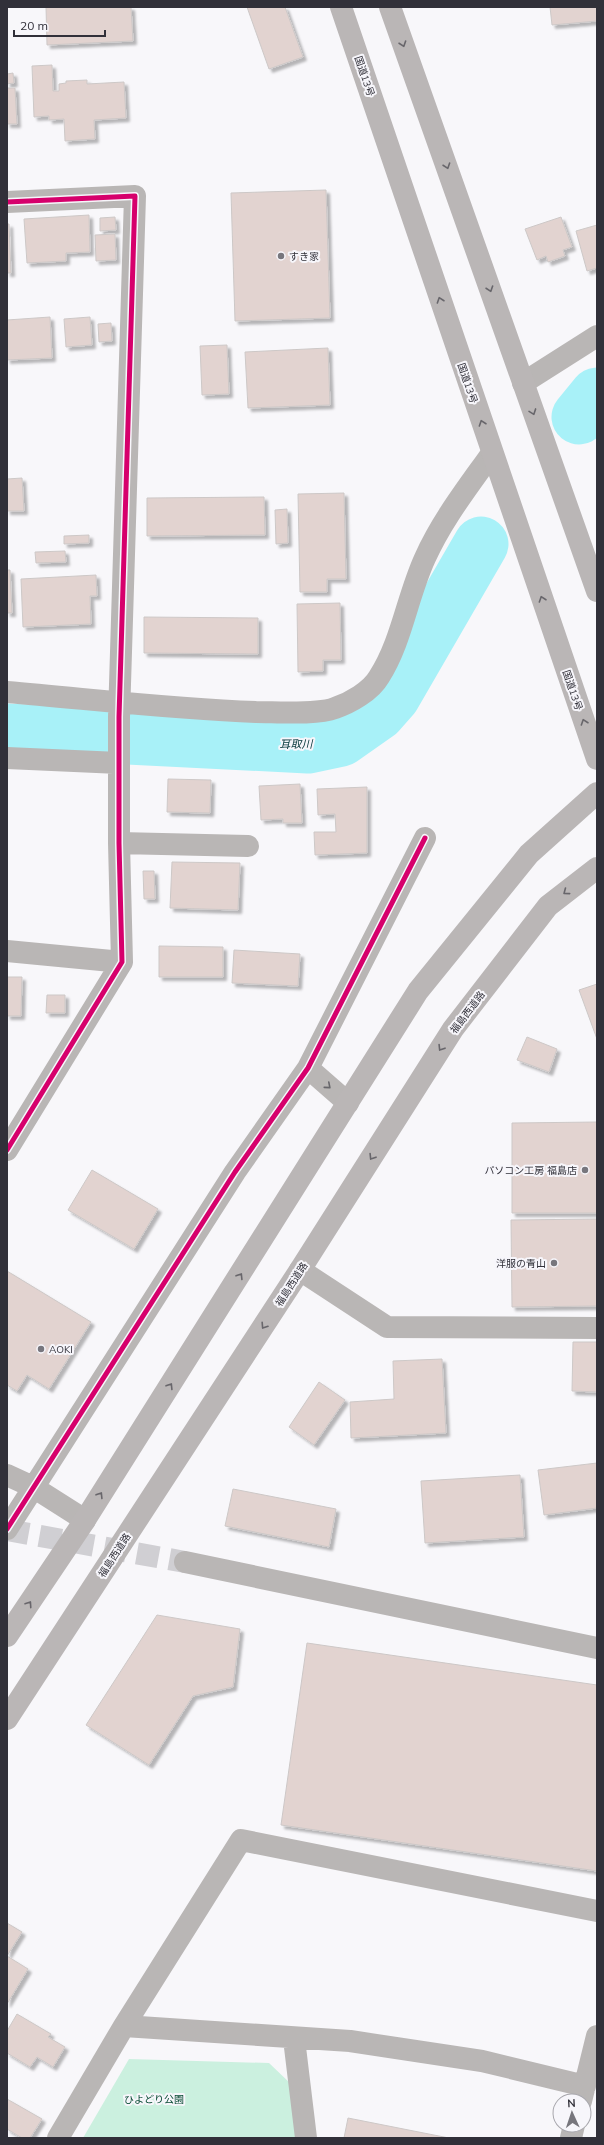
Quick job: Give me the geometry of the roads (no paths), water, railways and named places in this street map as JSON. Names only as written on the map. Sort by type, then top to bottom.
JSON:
[{"type":"highway","name":"国道13号","points":[[341,7],[597,759]]},
{"type":"highway","points":[[390,7],[597,591]]},
{"type":"highway","points":[[7,1636],[85,1520],[418,991],[529,854],[597,793]]},
{"type":"highway","name":"福島西道路","points":[[7,1718],[300,1270],[453,1029],[548,906],[597,868]]},
{"type":"street","points":[[7,202],[135,196],[119,757],[119,843],[122,962],[7,1150]]},
{"type":"street","points":[[523,383],[597,336]]},
{"type":"street","points":[[7,692],[120,709],[309,712],[335,709],[360,695],[378,679],[397,642],[410,597],[425,558],[448,515],[492,453]]},
{"type":"street","points":[[7,758],[119,757]]},
{"type":"street","points":[[7,1529],[235,1172],[308,1068],[425,838]]},
{"type":"street","points":[[119,843],[248,846]]},
{"type":"street","points":[[7,951],[122,962]]},
{"type":"street","points":[[308,1068],[348,1103]]},
{"type":"street","points":[[300,1270],[387,1327],[597,1328]]},
{"type":"street","points":[[7,1475],[33,1487],[85,1520]]},
{"type":"street","points":[[184,1562],[597,1648]]},
{"type":"street","points":[[58,2138],[124,2026],[241,1840],[597,1911]]},
{"type":"street","points":[[124,2026],[294,2039],[350,2041],[482,2061],[583,2093],[597,2036]]},
{"type":"street","points":[[294,2039],[306,2138]]},
{"type":"waterway","name":"耳取川","points":[[579,417],[597,395]]},
{"type":"waterway","name":"耳取川","points":[[7,731],[308,746],[341,739],[378,713],[393,696],[481,544]]},
{"type":"tunnel","points":[[7,1530],[185,1562]]},
{"type":"place","name":"すき家","points":[[281,256]]},
{"type":"place","name":"パソコン工房 福島店","points":[[585,1170]]},
{"type":"place","name":"洋服の青山","points":[[554,1263]]},
{"type":"place","name":"AOKI","points":[[41,1349]]},
{"type":"park label","name":"ひよどり公園","points":[[154,2099]]}]
